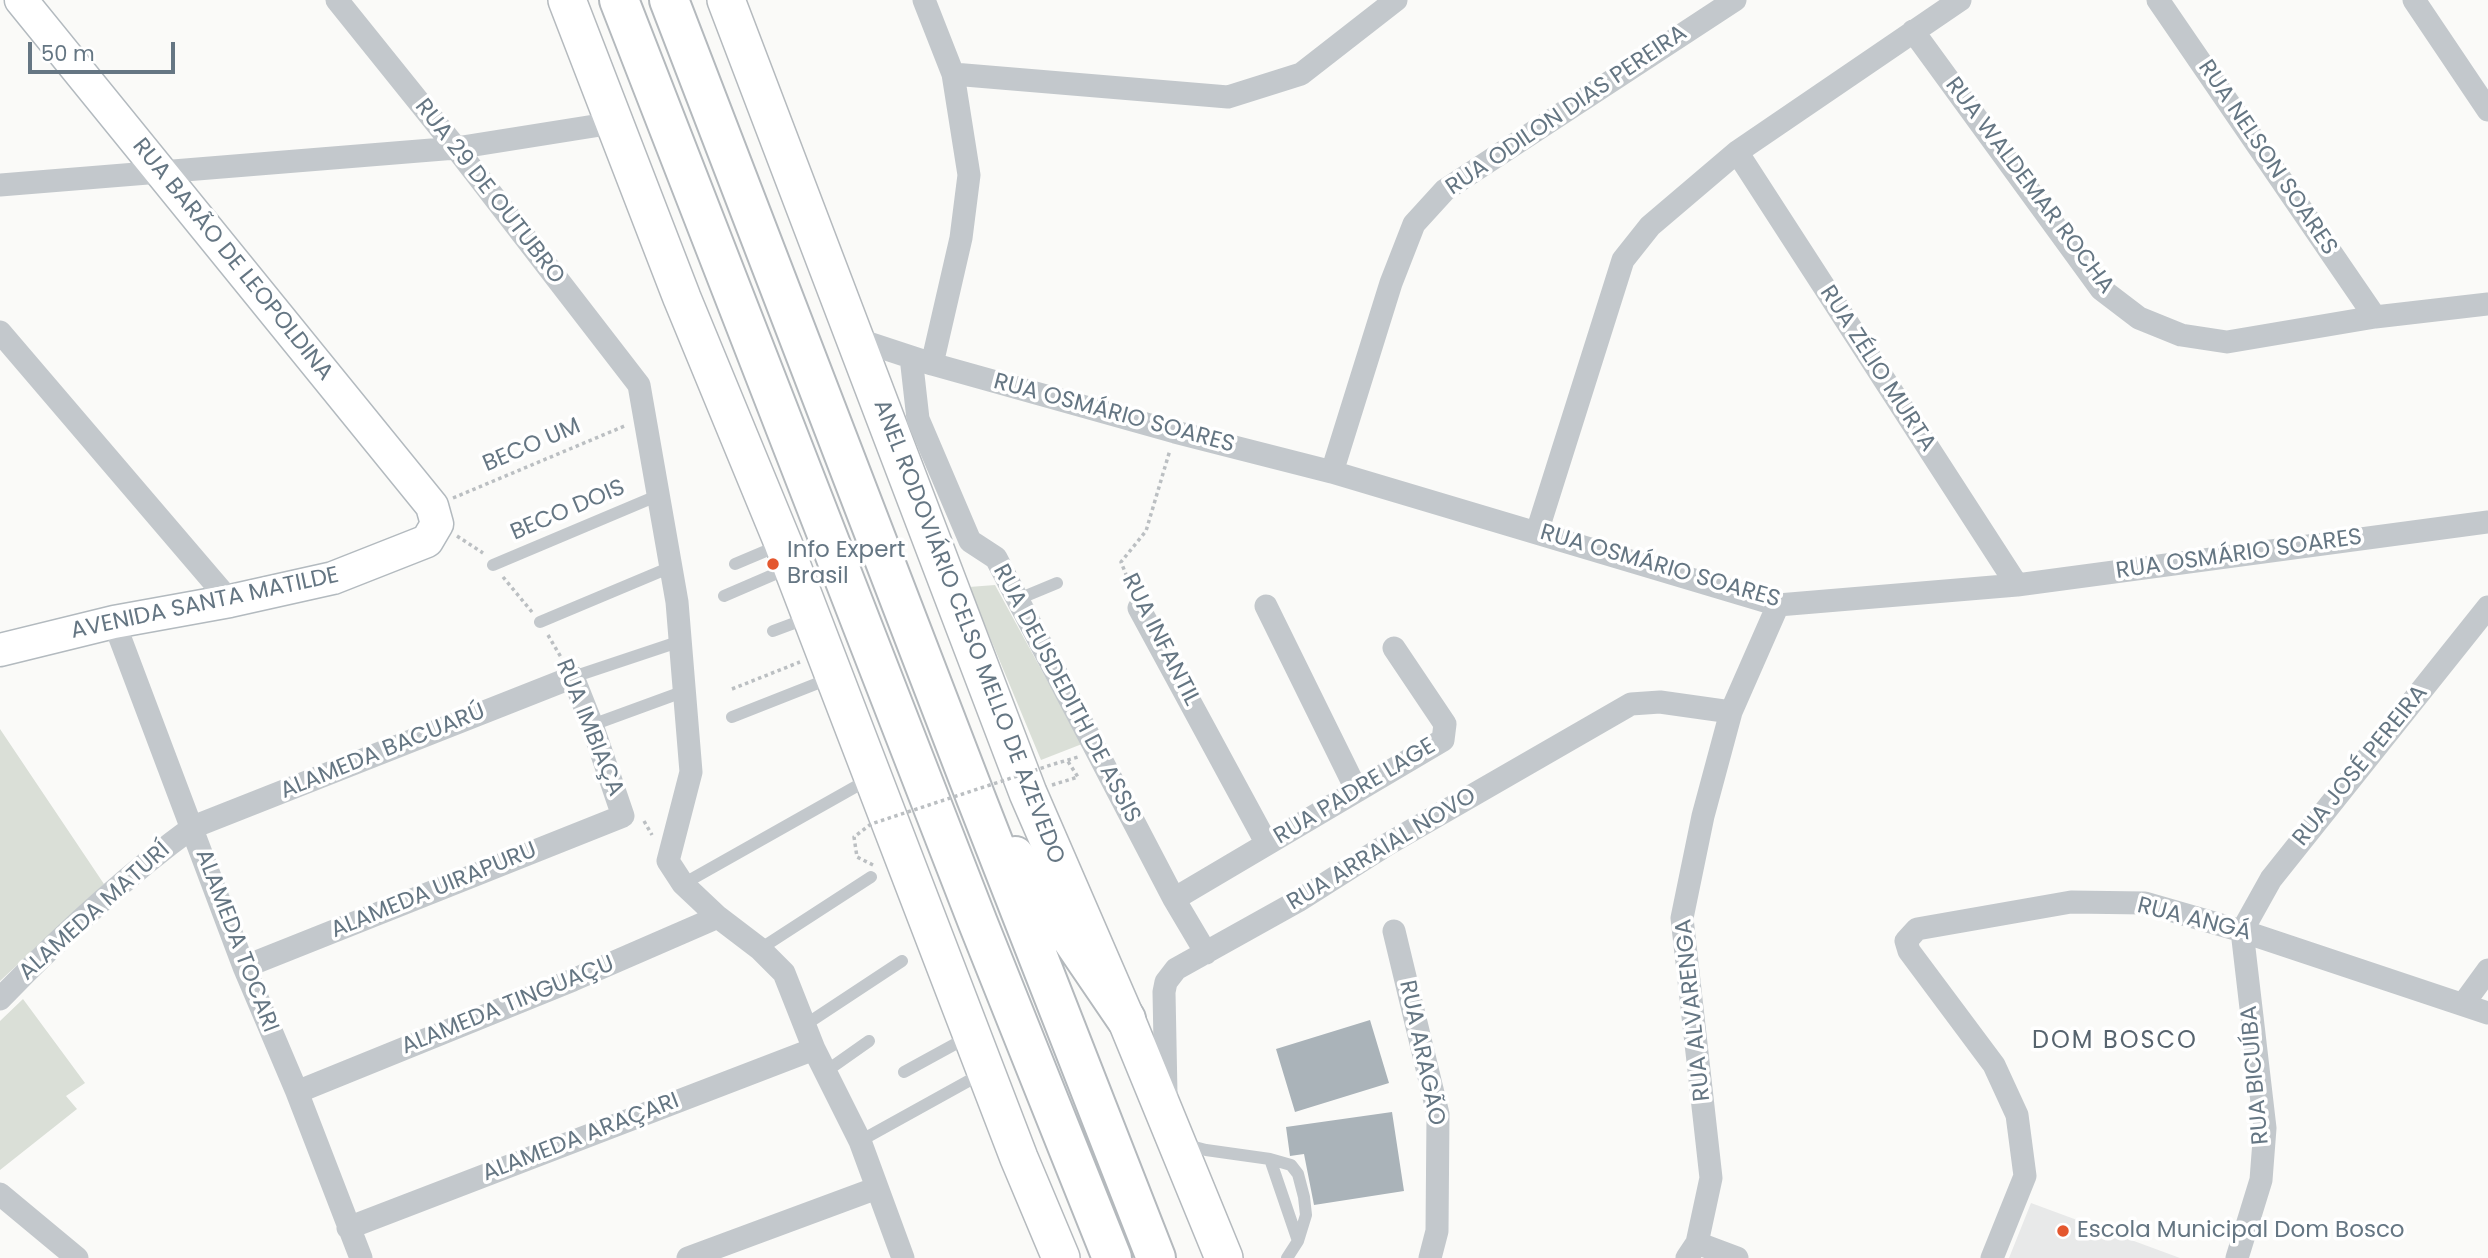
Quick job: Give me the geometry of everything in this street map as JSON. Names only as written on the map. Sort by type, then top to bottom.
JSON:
[{"type":"highway","points":[[619,0],[978,923],[1112,1258]]},
{"type":"highway","points":[[669,0],[1156,1258]]},
{"type":"highway","points":[[976,798],[1126,1019]]},
{"type":"highway","points":[[1060,1127],[1090,1258]]},
{"type":"main road","points":[[567,0],[682,298],[788,555],[1019,1158],[1061,1258]]},
{"type":"main road","name":"ANEL RODOVIÁRIO CELSO MELLO DE AZEVEDO","points":[[726,0],[1028,793],[1126,1019],[1224,1258]]},
{"type":"street","name":"RUA BARÃO DE LEOPOLDINA","points":[[21,0],[435,515]]},
{"type":"street","name":"RUA 29 DE OUTUBRO","points":[[337,0],[456,148],[639,385],[645,418]]},
{"type":"street","name":"RUA DEUSDEDITH DE ASSIS","points":[[924,0],[953,74],[969,175],[961,238],[922,360],[918,419],[970,541],[996,558],[1174,899],[1206,953]]},
{"type":"street","points":[[953,74],[1228,97],[1301,74],[1396,0]]},
{"type":"street","name":"RUA ODILON DIAS PEREIRA","points":[[1332,472],[1391,283],[1414,224],[1445,190],[1735,0]]},
{"type":"street","points":[[1537,532],[1623,260],[1650,226],[1737,152],[1960,0]]},
{"type":"street","name":"RUA NELSON SOARES","points":[[2158,0],[2375,317]]},
{"type":"street","points":[[2414,0],[2488,110]]},
{"type":"street","name":"RUA WALDEMAR ROCHA","points":[[1913,32],[2101,289],[2139,318],[2182,335],[2227,342],[2375,317],[2488,304]]},
{"type":"street","points":[[0,185],[456,148],[613,123]]},
{"type":"street","name":"RUA ZÉLIO MURTA","points":[[1737,152],[2017,585]]},
{"type":"street","points":[[0,332],[230,601]]},
{"type":"street","name":"RUA OSMÁRIO SOARES","points":[[853,338],[1175,432],[1332,472],[1778,606],[2017,585],[2488,522]]},
{"type":"street","points":[[645,418],[681,641],[691,772],[668,861],[683,884],[718,917],[760,949],[784,973],[814,1049],[860,1140],[904,1258]]},
{"type":"street","name":"AVENIDA SANTA MATILDE","points":[[0,650],[114,622],[230,601],[333,578],[427,541],[435,515]]},
{"type":"street","points":[[1266,606],[1357,791]]},
{"type":"street","name":"RUA ALVARENGA","points":[[1692,1250],[1711,1178],[1682,918],[1703,816],[1731,712],[1778,606]]},
{"type":"street","name":"RUA JOSÉ PEREIRA","points":[[2242,931],[2271,879],[2488,607]]},
{"type":"street","name":"RUA INFANTIL","points":[[1139,608],[1268,844]]},
{"type":"street","name":"ALAMEDA TOCARI","points":[[114,622],[244,967],[297,1092],[361,1258]]},
{"type":"street","name":"RUA PADRE LAGE","points":[[1174,899],[1443,740],[1445,724],[1394,648]]},
{"type":"street","name":"RUA IMBIAÇA","points":[[573,677],[593,725],[623,816]]},
{"type":"street","name":"ALAMEDA BACUARÚ","points":[[193,827],[573,677]]},
{"type":"street","name":"RUA ARRAIAL NOVO","points":[[1171,1129],[1164,992],[1166,982],[1176,969],[1297,901],[1388,844],[1631,704],[1660,702],[1731,712]]},
{"type":"street","name":"ALAMEDA UIRAPURU","points":[[244,967],[623,816]]},
{"type":"street","name":"ALAMEDA MATURÍ","points":[[0,999],[72,928],[153,856],[193,827]]},
{"type":"street","name":"RUA ANGÁ","points":[[1992,1258],[2025,1175],[2017,1115],[1994,1065],[1909,951],[1906,941],[1917,929],[2071,902],[2145,903],[2242,931],[2488,1013]]},
{"type":"street","name":"ALAMEDA TINGUAÇU","points":[[297,1092],[573,980],[718,917]]},
{"type":"street","name":"RUA ARAGÃO","points":[[1394,931],[1438,1114],[1437,1231],[1430,1258]]},
{"type":"street","name":"RUA BICUÍBA","points":[[2237,1258],[2261,1180],[2265,1129],[2242,931]]},
{"type":"street","points":[[2463,1003],[2488,970]]},
{"type":"street","name":"ALAMEDA ARAÇARI","points":[[348,1228],[814,1049]]},
{"type":"street","points":[[688,1258],[877,1188]]},
{"type":"street","points":[[2,1201],[77,1258]]},
{"type":"street","points":[[1692,1250],[1737,1258]]},
{"type":"lane","name":"BECO DOIS","points":[[493,565],[659,495]]},
{"type":"lane","points":[[735,564],[788,555]]},
{"type":"lane","points":[[724,596],[788,555]]},
{"type":"lane","points":[[540,622],[671,567]]},
{"type":"lane","points":[[1016,600],[1057,583]]},
{"type":"lane","points":[[773,631],[811,616]]},
{"type":"lane","points":[[573,677],[681,641]]},
{"type":"lane","points":[[732,717],[830,664]]},
{"type":"lane","points":[[593,725],[685,691]]},
{"type":"lane","points":[[683,884],[873,777]]},
{"type":"lane","points":[[760,949],[872,871]]},
{"type":"lane","points":[[805,1025],[902,961]]},
{"type":"lane","points":[[904,1072],[972,1035]]},
{"type":"lane","points":[[825,1072],[869,1041]]},
{"type":"lane","points":[[860,1140],[972,1079]]},
{"type":"lane","points":[[1171,1129],[1206,1150],[1270,1159],[1291,1165],[1298,1174],[1306,1215],[1298,1241],[1287,1258]]},
{"type":"lane","points":[[1270,1159],[1298,1241]]},
{"type":"path","name":"BECO UM","points":[[435,515],[645,418]]},
{"type":"path","name":"RUA INFANTIL","points":[[1139,608],[1121,562],[1146,531],[1175,432]]},
{"type":"path","name":"RUA IMBIAÇA","points":[[435,515],[481,551],[493,565],[540,622],[573,677]]},
{"type":"path","points":[[732,689],[830,664]]},
{"type":"path","points":[[872,871],[858,857],[854,837],[871,824],[1067,760],[1078,777],[1028,793]]},
{"type":"path","name":"RUA IMBIAÇA","points":[[623,816],[638,812],[668,861]]},
{"type":"shaded area","points":[[995,585],[1082,744],[1041,760],[969,587]]},
{"type":"shaded area","points":[[0,729],[104,884],[0,981]]},
{"type":"shaded area","points":[[23,999],[85,1083],[66,1096],[77,1109],[0,1170],[0,1021]]},
{"type":"shaded area","name":"Escola Municipal Dom Bosco","points":[[2031,1203],[2180,1258],[2009,1258]]},
{"type":"building","points":[[1370,1020],[1389,1083],[1295,1112],[1276,1049]]},
{"type":"building","points":[[1392,1112],[1404,1191],[1314,1205],[1304,1154],[1290,1156],[1286,1127]]},
{"type":"place","name":"Info Expert Brasil","points":[[773,564]]},
{"type":"place","name":"Escola Municipal Dom Bosco","points":[[2063,1231]]},
{"type":"district","name":"DOM BOSCO","points":[[2115,1042]]}]
